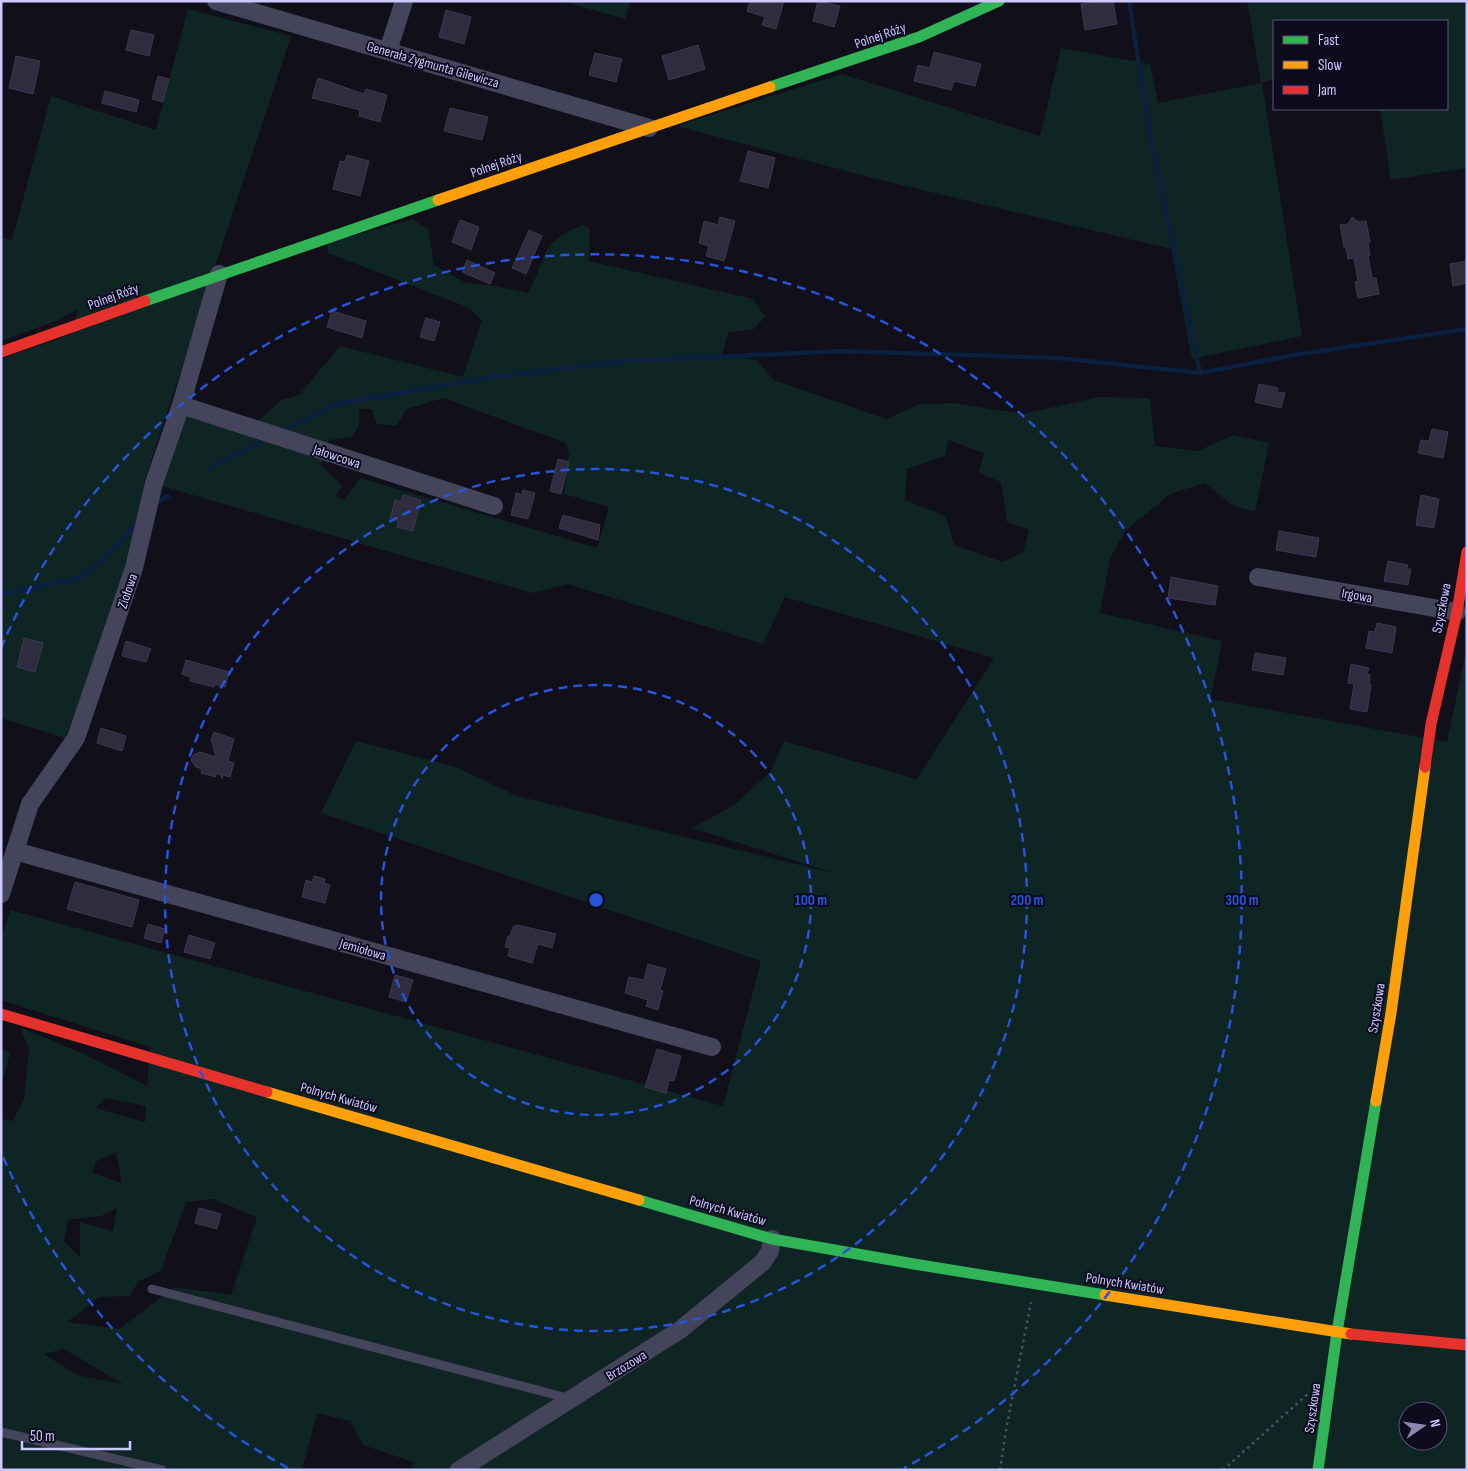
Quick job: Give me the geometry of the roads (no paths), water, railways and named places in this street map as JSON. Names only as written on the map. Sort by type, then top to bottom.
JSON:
[{"type":"street","name":"Generała Zygmunta Gilewicza","points":[[216,1],[649,128]]},
{"type":"street","points":[[388,51],[404,1]]},
{"type":"street","name":"Polnej Róży","points":[[1,352],[219,274],[919,37],[999,1]]},
{"type":"street","name":"Ziołowa","points":[[1,894],[30,804],[76,738],[134,568],[154,483],[180,406],[219,274]]},
{"type":"street","name":"Jałowcowa","points":[[180,406],[494,506]]},
{"type":"street","name":"Szyszkowa","points":[[1318,1470],[1337,1332],[1390,1013],[1431,724],[1457,612],[1467,552]]},
{"type":"street","name":"Irgowa","points":[[1258,577],[1457,612]]},
{"type":"street","name":"Jemiołowa","points":[[15,851],[712,1047]]},
{"type":"street","name":"Polnych Kwiatów","points":[[1,1014],[772,1238],[858,1255],[1337,1332],[1418,1342],[1467,1345]]},
{"type":"street","name":"Brzozowa","points":[[459,1470],[680,1330],[763,1262],[770,1251],[772,1238]]},
{"type":"lane","points":[[152,1289],[572,1399]]},
{"type":"lane","points":[[1,1432],[162,1470]]},
{"type":"waterway","points":[[1129,1],[1151,141],[1200,373],[1294,355],[1467,329]]},
{"type":"waterway","points":[[280,432],[336,404],[491,377],[627,361],[841,351],[1058,358],[1200,373]]},
{"type":"waterway","points":[[209,468],[268,438]]},
{"type":"waterway","points":[[158,502],[168,496]]},
{"type":"waterway","points":[[1,594],[71,580],[83,575],[107,556],[138,522]]}]
